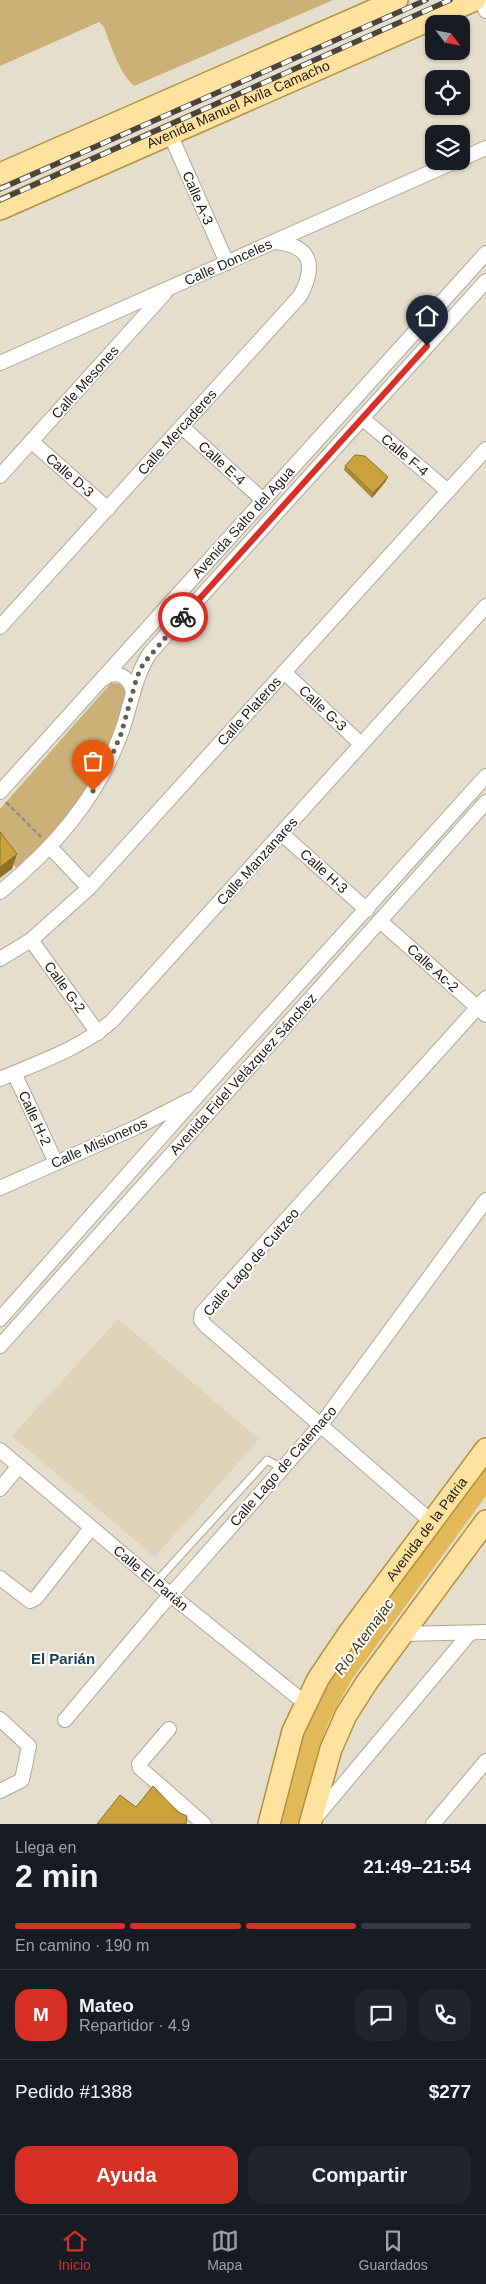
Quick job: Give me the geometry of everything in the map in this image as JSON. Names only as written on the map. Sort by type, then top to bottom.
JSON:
[{"type":"main road","points":[[0,174],[397,0]]},
{"type":"main road","name":"Avenida Manuel Ávila Camacho","points":[[0,209],[475,0]]},
{"type":"main road","points":[[136,149],[142,138],[156,125],[159,117],[159,104]]},
{"type":"main road","name":"Avenida de la Patria","points":[[268,1824],[290,1740],[305,1703],[332,1657],[486,1449]]},
{"type":"main road","points":[[310,1824],[331,1749],[346,1715],[402,1634],[486,1520]]},
{"type":"street","points":[[481,0],[486,11]]},
{"type":"street","name":"Calle A-3","points":[[170,134],[227,263]]},
{"type":"street","points":[[470,155],[486,148]]},
{"type":"street","name":"Calle Donceles","points":[[0,363],[436,170]]},
{"type":"street","name":"Calle Mercaderes","points":[[0,627],[300,296],[307,283],[310,271],[308,261],[299,247],[274,242]]},
{"type":"street","name":"Avenida Salto del Agua","points":[[0,794],[98,682],[486,253]]},
{"type":"street","name":"Avenida Salto del Agua","points":[[0,892],[50,847],[86,804],[101,779],[121,734],[137,677],[150,654],[486,281]]},
{"type":"street","name":"Calle Mesones","points":[[0,476],[169,288]]},
{"type":"street","points":[[452,291],[466,303]]},
{"type":"street","name":"Calle F-4","points":[[362,418],[448,491]]},
{"type":"street","name":"Calle E-4","points":[[182,427],[263,500]]},
{"type":"street","name":"Calle D-3","points":[[31,441],[108,509]]},
{"type":"street","name":"Calle Plateros","points":[[0,959],[31,940],[89,888],[486,449]]},
{"type":"street","points":[[226,541],[240,553]]},
{"type":"street","name":"Calle Manzanares","points":[[0,1079],[77,1046],[98,1033],[112,1021],[486,606]]},
{"type":"street","name":"Calle G-3","points":[[284,672],[361,744]]},
{"type":"street","points":[[98,682],[112,674],[122,676],[130,682],[133,693]]},
{"type":"street","name":"Avenida Fidel Velázquez Sánchez","points":[[0,1319],[197,1096],[486,776]]},
{"type":"street","name":"Avenida Fidel Velázquez Sánchez","points":[[0,1346],[486,802]]},
{"type":"street","name":"Calle H-3","points":[[281,833],[367,910]]},
{"type":"street","points":[[50,847],[89,888]]},
{"type":"street","name":"Calle Ac-2","points":[[380,921],[483,1007]]},
{"type":"street","name":"Calle G-2","points":[[31,940],[98,1033]]},
{"type":"street","points":[[319,962],[332,974]]},
{"type":"street","name":"Calle Lago de Cuitzeo","points":[[432,1522],[204,1326],[201,1320],[202,1314],[483,1007]]},
{"type":"street","name":"Calle H-2","points":[[14,1073],[56,1163]]},
{"type":"street","name":"Calle Misioneros","points":[[0,1188],[137,1127],[197,1096]]},
{"type":"street","name":"Calle Lago de Catemaco","points":[[65,1720],[171,1595],[320,1426],[486,1200]]},
{"type":"street","name":"Calle El Parián","points":[[0,1450],[171,1595],[305,1703]]},
{"type":"street","points":[[0,1490],[18,1467]]},
{"type":"street","points":[[0,1578],[24,1598],[30,1601],[36,1598],[91,1528]]},
{"type":"street","points":[[310,1824],[470,1632]]},
{"type":"street","points":[[402,1634],[486,1632]]},
{"type":"street","points":[[0,1720],[29,1746],[22,1780],[0,1791]]},
{"type":"street","points":[[169,1729],[139,1764],[204,1824]]},
{"type":"street","points":[[433,1824],[486,1761]]},
{"type":"lane","points":[[156,1582],[267,1460],[282,1468]]},
{"type":"path","points":[[0,794],[50,847]]},
{"type":"shaded area","points":[[0,0],[333,0],[134,86],[120,67],[104,27],[99,22],[0,66]]},
{"type":"shaded area","points":[[111,683],[122,684],[127,693],[111,742],[96,774],[68,817],[50,837],[16,868],[0,846],[0,809]]},
{"type":"shaded area","points":[[118,1319],[259,1439],[155,1557],[12,1436]]},
{"type":"water","name":"Río Atemajac","points":[[486,1466],[486,1496],[352,1679],[328,1723],[318,1752],[301,1824],[280,1824],[304,1728],[318,1698],[350,1646]]},
{"type":"building","points":[[355,455],[365,456],[388,477],[373,493],[345,466]]},
{"type":"building","points":[[0,832],[17,854],[0,867]]},
{"type":"building","points":[[153,1786],[178,1812],[187,1816],[186,1824],[97,1824],[120,1795],[136,1807]]},
{"type":"railway","points":[[0,189],[426,0]]},
{"type":"railway","points":[[0,200],[450,0]]},
{"type":"way so far","points":[[93,791],[101,779],[121,734],[137,677],[143,664],[183,617]]},
{"type":"district","name":"El Parián","points":[[63,1659]]},
{"type":"route","points":[[183,617],[427,346]]}]
